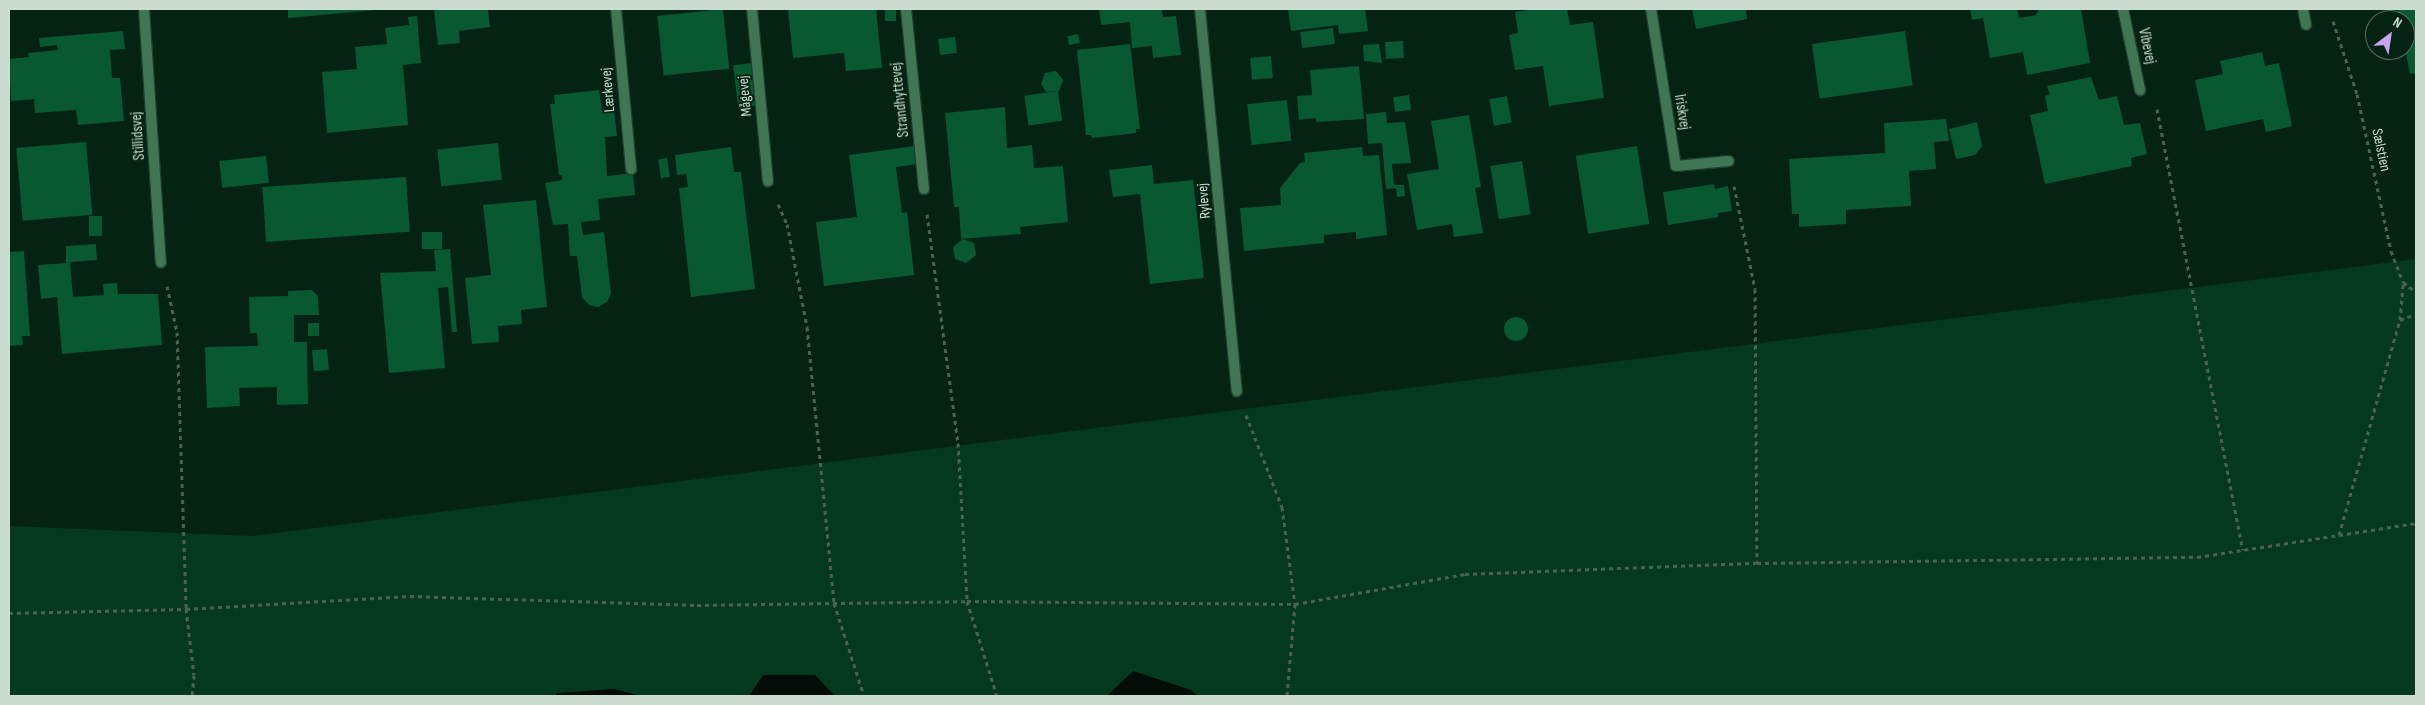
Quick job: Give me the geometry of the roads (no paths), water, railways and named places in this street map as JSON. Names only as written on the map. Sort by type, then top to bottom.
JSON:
[{"type":"street","name":"Stillidsvej","points":[[144,9],[161,262]]},
{"type":"street","name":"Lærkevej","points":[[616,9],[631,169]]},
{"type":"street","name":"Mågevej","points":[[752,9],[768,181]]},
{"type":"street","name":"Strandhyttevej","points":[[906,9],[924,189]]},
{"type":"street","name":"Rylevej","points":[[1200,9],[1237,391]]},
{"type":"street","name":"Iriskvej","points":[[1651,9],[1676,166],[1729,162]]},
{"type":"street","name":"Vibevej","points":[[2123,9],[2140,90]]},
{"type":"street","points":[[2303,9],[2306,25]]}]
